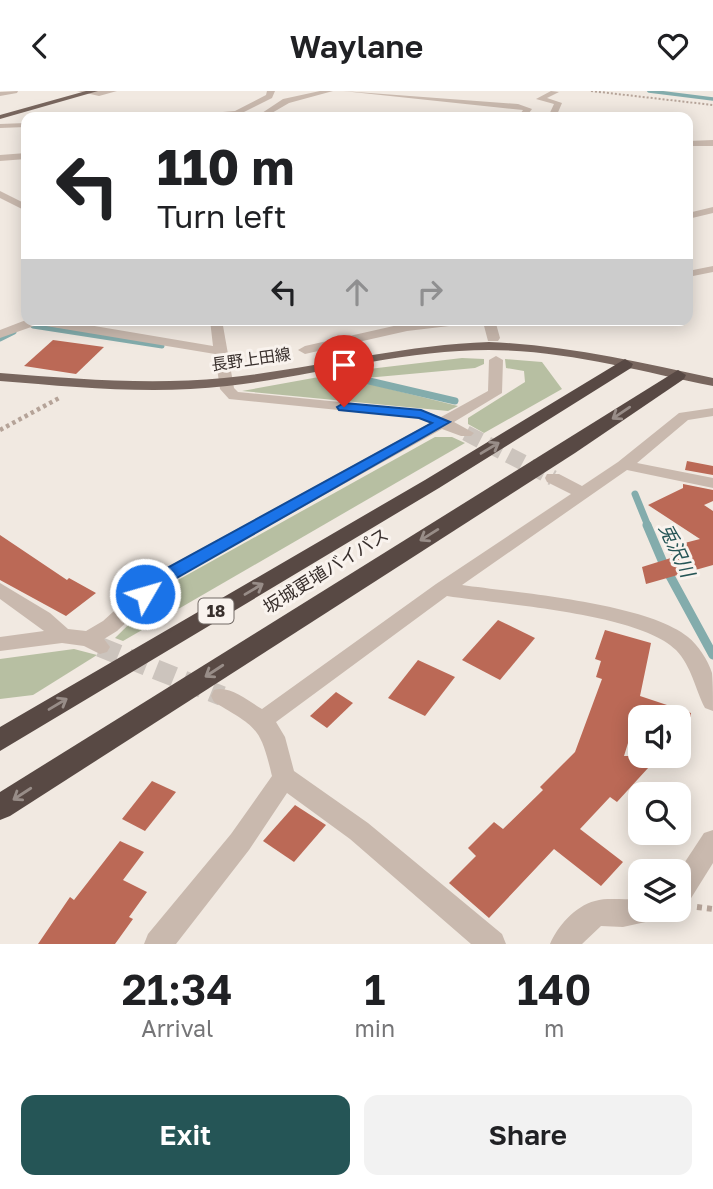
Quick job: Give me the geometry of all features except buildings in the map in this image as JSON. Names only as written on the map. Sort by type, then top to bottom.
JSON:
[{"type":"highway","name":"坂城更埴バイパス","points":[[0,740],[443,477],[625,364]]},
{"type":"highway","name":"坂城更埴バイパス","points":[[0,807],[568,449],[678,375]]},
{"type":"main road","points":[[0,117],[88,92]]},
{"type":"main road","name":"長野上田線","points":[[0,377],[152,386],[227,382],[381,356],[469,346],[530,348],[713,381]]},
{"type":"street","points":[[0,94],[14,91]]},
{"type":"street","points":[[88,92],[113,91]]},
{"type":"street","points":[[237,112],[269,96],[271,91]]},
{"type":"street","points":[[268,112],[286,101],[329,91]]},
{"type":"street","points":[[347,91],[518,106],[528,109],[526,112]]},
{"type":"street","points":[[554,112],[558,103],[540,99],[555,92]]},
{"type":"street","points":[[0,126],[21,125]]},
{"type":"street","points":[[693,144],[713,143]]},
{"type":"street","points":[[0,158],[21,156]]},
{"type":"street","points":[[0,194],[21,203]]},
{"type":"street","points":[[693,215],[713,210]]},
{"type":"street","points":[[693,273],[713,269]]},
{"type":"street","points":[[0,334],[21,326]]},
{"type":"street","points":[[70,326],[220,351]]},
{"type":"street","points":[[217,326],[230,393],[240,397],[421,414],[466,433]]},
{"type":"street","points":[[304,350],[417,326]]},
{"type":"street","points":[[490,326],[493,338]]},
{"type":"street","points":[[0,644],[62,636],[94,643],[162,579],[495,393],[496,360]]},
{"type":"street","points":[[263,720],[443,589],[624,465],[684,416],[713,412]]},
{"type":"street","points":[[624,465],[713,483]]},
{"type":"street","points":[[553,478],[582,493]]},
{"type":"street","points":[[443,589],[643,622],[678,640],[695,657],[713,702]]},
{"type":"street","points":[[0,590],[43,618],[62,636]]},
{"type":"street","points":[[222,696],[263,720],[275,737],[284,777],[359,831],[492,944]]},
{"type":"street","points":[[158,944],[263,813],[284,777]]},
{"type":"street","points":[[691,875],[713,841]]},
{"type":"street","points":[[564,944],[579,926],[597,913],[628,913]]},
{"type":"path","points":[[591,91],[713,105]]},
{"type":"path","points":[[0,430],[83,384]]},
{"type":"green space","points":[[462,358],[484,359],[484,364],[475,368],[366,378],[362,382],[458,406],[448,411],[242,391],[352,371]]},
{"type":"green space","points":[[505,359],[542,362],[562,389],[484,433],[468,424],[468,418],[525,382],[524,371],[506,368]]},
{"type":"green space","points":[[435,437],[452,437],[465,443],[123,641],[115,638],[169,585]]},
{"type":"green space","points":[[74,649],[97,655],[33,695],[0,699],[0,659]]},
{"type":"waterway","points":[[649,91],[713,99]]},
{"type":"waterway","name":"兎沢川","points":[[33,326],[162,346]]},
{"type":"waterway","name":"兎沢川","points":[[0,339],[14,332]]},
{"type":"waterway","name":"兎沢川","points":[[365,380],[455,401]]},
{"type":"waterway","name":"兎沢川","points":[[635,494],[648,526]]},
{"type":"waterway","name":"兎沢川","points":[[647,525],[664,565],[713,655]]},
{"type":"tunnel","points":[[466,433],[553,478]]},
{"type":"tunnel","points":[[100,647],[222,696]]},
{"type":"route","points":[[145,594],[162,579],[443,422],[421,414],[344,407]]}]
